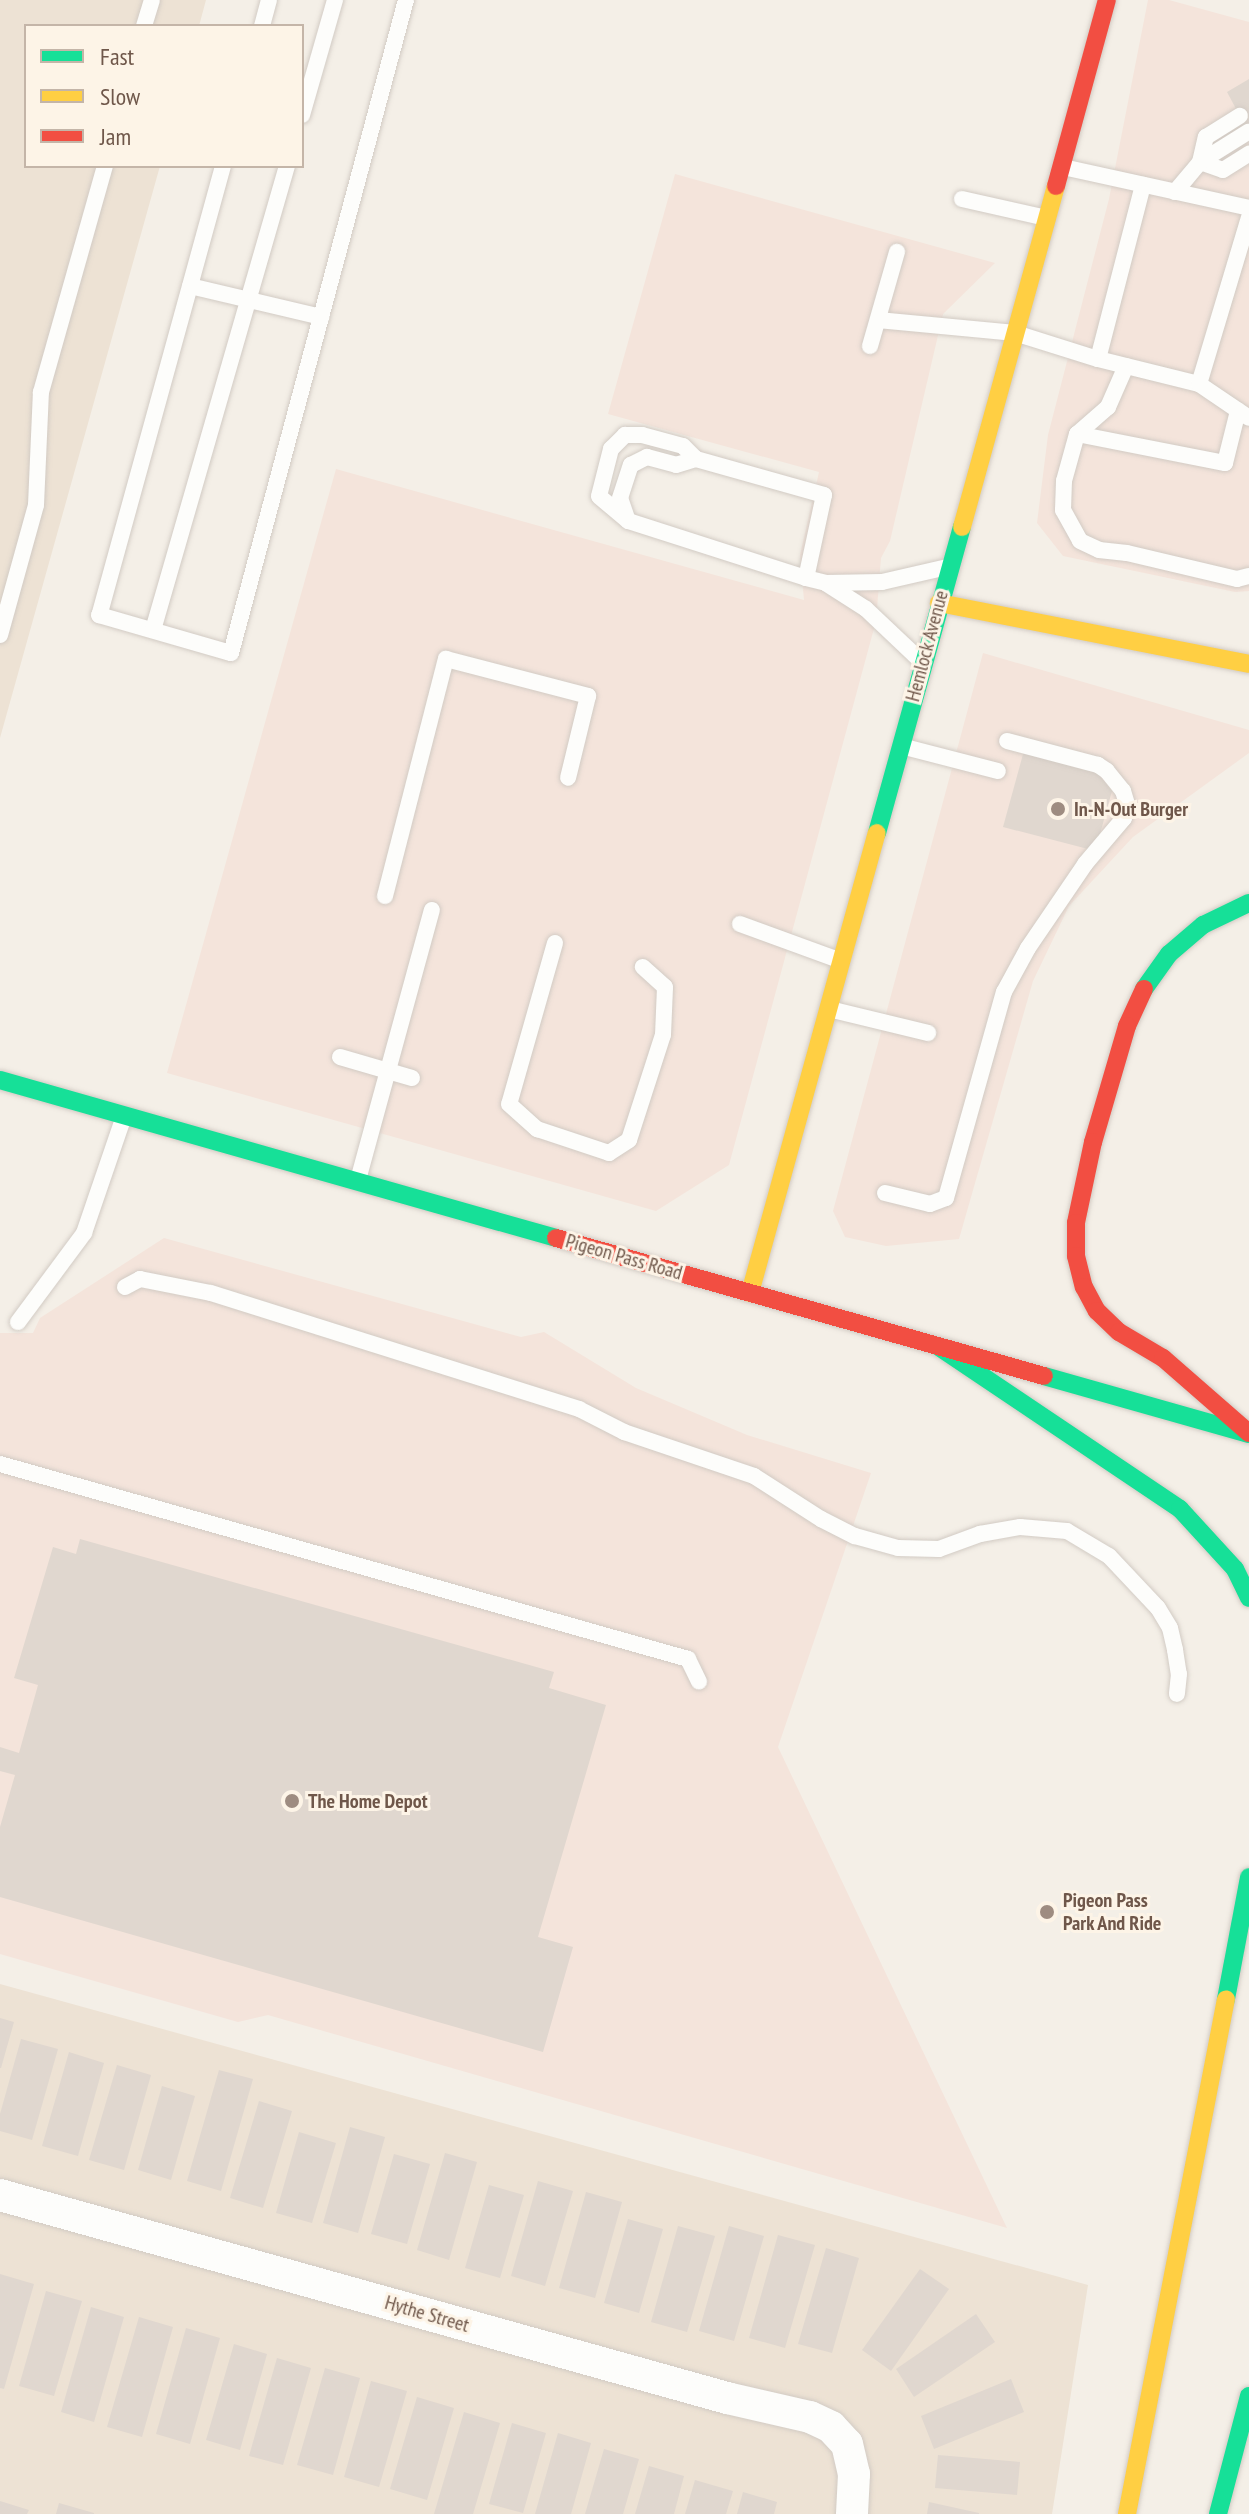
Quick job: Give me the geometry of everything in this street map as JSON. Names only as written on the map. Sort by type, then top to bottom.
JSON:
[{"type":"main road","name":"Hemlock Avenue","points":[[750,1293],[1107,0]]},
{"type":"main road","points":[[939,603],[1249,664]]},
{"type":"main road","points":[[1249,903],[1203,925],[1169,954],[1146,986],[1127,1026],[1093,1142],[1076,1223],[1080,1271],[1097,1311],[1119,1332],[1163,1358],[1249,1434]]},
{"type":"main road","name":"Pigeon Pass Road","points":[[0,1080],[1249,1434]]},
{"type":"main road","points":[[939,1347],[1180,1509],[1235,1569],[1249,1598]]},
{"type":"main road","points":[[1127,2514],[1249,1877]]},
{"type":"main road","points":[[1218,2514],[1249,2396]]},
{"type":"street","name":"Hythe Street","points":[[0,2195],[727,2398],[810,2417],[831,2427],[847,2444],[854,2474],[852,2514]]},
{"type":"lane","points":[[145,24],[152,0]]},
{"type":"lane","points":[[263,24],[269,0]]},
{"type":"lane","points":[[304,108],[335,0]]},
{"type":"lane","points":[[222,168],[99,615],[231,653],[406,0]]},
{"type":"lane","points":[[1200,162],[1206,137],[1240,116]]},
{"type":"lane","points":[[1175,192],[1200,162],[1248,132]]},
{"type":"lane","points":[[1200,162],[1223,170],[1249,154]]},
{"type":"lane","points":[[1062,166],[1249,208]]},
{"type":"lane","points":[[0,635],[36,505],[41,392],[104,168]]},
{"type":"lane","points":[[153,630],[286,168]]},
{"type":"lane","points":[[1098,359],[1143,185]]},
{"type":"lane","points":[[962,199],[1047,218]]},
{"type":"lane","points":[[1199,384],[1249,217]]},
{"type":"lane","points":[[870,346],[897,252]]},
{"type":"lane","points":[[190,286],[321,317]]},
{"type":"lane","points":[[878,320],[1015,333],[1098,359],[1199,384],[1243,415],[1225,463],[1077,434]]},
{"type":"lane","points":[[1126,366],[1108,407],[1077,434],[1064,481],[1063,510],[1080,541],[1099,550],[1127,553],[1237,579],[1249,576]]},
{"type":"lane","points":[[806,578],[824,495],[696,459],[683,446],[642,435],[625,435],[611,449],[599,496],[628,521],[806,578],[826,583],[882,582],[949,566]]},
{"type":"lane","points":[[628,521],[620,498],[631,465],[647,457],[676,465],[696,459]]},
{"type":"lane","points":[[826,583],[866,609],[922,662]]},
{"type":"lane","points":[[385,896],[446,659],[588,696],[568,778]]},
{"type":"lane","points":[[885,1193],[930,1204],[946,1198],[1004,992],[1028,948],[1077,876],[1124,818],[1127,804],[1123,791],[1098,765],[1007,741]]},
{"type":"lane","points":[[900,746],[998,771]]},
{"type":"lane","points":[[358,1181],[432,910]]},
{"type":"lane","points":[[740,924],[841,960]]},
{"type":"lane","points":[[555,943],[509,1104],[537,1129],[609,1153],[629,1140],[663,1035],[665,987],[643,967]]},
{"type":"lane","points":[[827,1009],[928,1033]]},
{"type":"lane","points":[[340,1057],[412,1078]]},
{"type":"lane","points":[[18,1322],[84,1233],[124,1115]]},
{"type":"lane","points":[[125,1287],[140,1279],[211,1293],[579,1409],[624,1432],[754,1476],[821,1519],[855,1536],[898,1548],[939,1549],[980,1534],[1020,1527],[1067,1531],[1109,1556],[1158,1608],[1170,1628],[1175,1650],[1179,1674],[1177,1694]]},
{"type":"lane","points":[[0,1464],[688,1659],[699,1682]]},
{"type":"shaded area","points":[[0,0],[206,0],[200,24],[24,24],[24,168],[159,168],[0,738]]},
{"type":"shaded area","points":[[1148,0],[1169,0],[1249,22],[1249,591],[1235,592],[1063,556],[1037,523],[1048,435],[1109,199]]},
{"type":"shaded area","points":[[675,174],[995,263],[943,314],[890,541],[881,558],[876,621],[729,1165],[656,1211],[167,1073],[336,469],[804,600],[800,555],[819,472],[608,414]]},
{"type":"shaded area","points":[[983,653],[1249,730],[1249,753],[1133,837],[1069,906],[1033,981],[959,1239],[886,1246],[845,1237],[833,1211]]},
{"type":"shaded area","points":[[164,1238],[521,1337],[544,1332],[636,1388],[747,1435],[871,1473],[778,1747],[1007,2228],[268,2015],[238,2022],[0,1954],[0,1333],[33,1333],[40,1318]]},
{"type":"shaded area","points":[[0,1984],[1088,2285],[1052,2514],[0,2514]]},
{"type":"building","points":[[1249,79],[1249,133],[1227,92]]},
{"type":"building","name":"In-N-Out Burger","points":[[1025,747],[1091,765],[1112,791],[1098,841],[1088,849],[1003,827]]},
{"type":"building","name":"The Home Depot","points":[[80,1539],[554,1672],[549,1688],[606,1705],[538,1937],[573,1947],[543,2052],[0,1897],[0,1827],[15,1775],[0,1771],[0,1747],[19,1753],[38,1685],[14,1678],[53,1547],[76,1554]]},
{"type":"building","points":[[0,2018],[14,2022],[1,2068],[0,2068]]},
{"type":"building","points":[[21,2039],[58,2049],[32,2140],[0,2131],[0,2114]]},
{"type":"building","points":[[69,2052],[104,2063],[78,2156],[42,2146]]},
{"type":"building","points":[[117,2065],[151,2075],[124,2170],[89,2160]]},
{"type":"building","points":[[219,2070],[253,2079],[221,2191],[187,2181]]},
{"type":"building","points":[[162,2086],[195,2096],[171,2180],[138,2170]]},
{"type":"building","points":[[259,2101],[292,2111],[263,2208],[230,2198]]},
{"type":"building","points":[[350,2127],[385,2137],[358,2233],[323,2223]]},
{"type":"building","points":[[299,2132],[336,2143],[312,2223],[276,2213]]},
{"type":"building","points":[[445,2153],[477,2162],[449,2260],[417,2250]]},
{"type":"building","points":[[394,2154],[430,2164],[407,2244],[371,2234]]},
{"type":"building","points":[[538,2181],[573,2191],[545,2286],[511,2276]]},
{"type":"building","points":[[489,2185],[524,2195],[500,2278],[465,2268]]},
{"type":"building","points":[[586,2192],[622,2202],[595,2298],[559,2288]]},
{"type":"building","points":[[628,2219],[663,2229],[639,2313],[604,2303]]},
{"type":"building","points":[[678,2226],[715,2236],[687,2332],[651,2322]]},
{"type":"building","points":[[729,2226],[764,2236],[734,2341],[699,2331]]},
{"type":"building","points":[[778,2235],[815,2245],[785,2348],[749,2338]]},
{"type":"building","points":[[826,2248],[859,2258],[832,2353],[798,2344]]},
{"type":"building","points":[[920,2269],[949,2289],[891,2371],[862,2350]]},
{"type":"building","points":[[0,2274],[34,2284],[4,2389],[0,2388]]},
{"type":"building","points":[[46,2291],[82,2301],[54,2396],[19,2386]]},
{"type":"building","points":[[91,2307],[124,2317],[94,2422],[61,2412]]},
{"type":"building","points":[[976,2314],[995,2342],[914,2397],[896,2369]]},
{"type":"building","points":[[139,2317],[173,2327],[142,2437],[107,2427]]},
{"type":"building","points":[[186,2328],[220,2338],[190,2444],[156,2434]]},
{"type":"building","points":[[234,2344],[267,2354],[240,2450],[206,2440]]},
{"type":"building","points":[[277,2358],[311,2368],[283,2465],[249,2456]]},
{"type":"building","points":[[325,2368],[360,2378],[333,2475],[297,2465]]},
{"type":"building","points":[[1011,2379],[1024,2412],[934,2449],[921,2416]]},
{"type":"building","points":[[371,2381],[407,2391],[379,2487],[344,2477]]},
{"type":"building","points":[[417,2397],[454,2408],[427,2500],[390,2489]]},
{"type":"building","points":[[464,2412],[500,2423],[473,2514],[434,2514]]},
{"type":"building","points":[[512,2423],[546,2433],[523,2513],[489,2504]]},
{"type":"building","points":[[558,2433],[591,2443],[571,2514],[535,2514]]},
{"type":"building","points":[[604,2449],[639,2459],[623,2514],[585,2514]]},
{"type":"building","points":[[938,2455],[1020,2462],[1017,2495],[935,2488]]},
{"type":"building","points":[[649,2466],[684,2476],[674,2514],[635,2514]]},
{"type":"building","points":[[695,2480],[733,2491],[726,2514],[685,2514]]},
{"type":"building","points":[[743,2492],[777,2502],[774,2514],[737,2514]]},
{"type":"building","points":[[0,2501],[29,2510],[27,2514],[0,2514]]},
{"type":"building","points":[[929,2502],[979,2513],[979,2514],[927,2514]]},
{"type":"building","points":[[59,2503],[94,2513],[94,2514],[56,2514]]},
{"type":"traffic: fast","points":[[877,833],[962,527]]},
{"type":"traffic: fast","points":[[1144,989],[1169,954],[1203,925],[1249,903]]},
{"type":"traffic: fast","points":[[0,1080],[556,1238]]},
{"type":"traffic: fast","points":[[939,1347],[1180,1509],[1235,1569],[1249,1598]]},
{"type":"traffic: fast","points":[[1044,1376],[1249,1434]]},
{"type":"traffic: fast","points":[[1226,1999],[1249,1877]]},
{"type":"traffic: fast","points":[[1218,2514],[1249,2396]]},
{"type":"traffic: slow","points":[[962,527],[1056,186]]},
{"type":"traffic: slow","points":[[939,603],[1249,664]]},
{"type":"traffic: slow","points":[[750,1293],[877,833]]},
{"type":"traffic: slow","points":[[1127,2514],[1226,1999]]},
{"type":"traffic: jam","points":[[1056,186],[1107,0]]},
{"type":"traffic: jam","points":[[1144,989],[1127,1026],[1093,1142],[1076,1223],[1076,1256],[1084,1287],[1097,1311],[1119,1332],[1163,1358],[1249,1433]]},
{"type":"traffic: jam","points":[[556,1238],[1044,1376]]},
{"type":"place","name":"In-N-Out Burger","points":[[1058,809]]},
{"type":"place","name":"The Home Depot","points":[[292,1801]]},
{"type":"place","name":"Pigeon Pass Park And Ride","points":[[1047,1912]]}]
